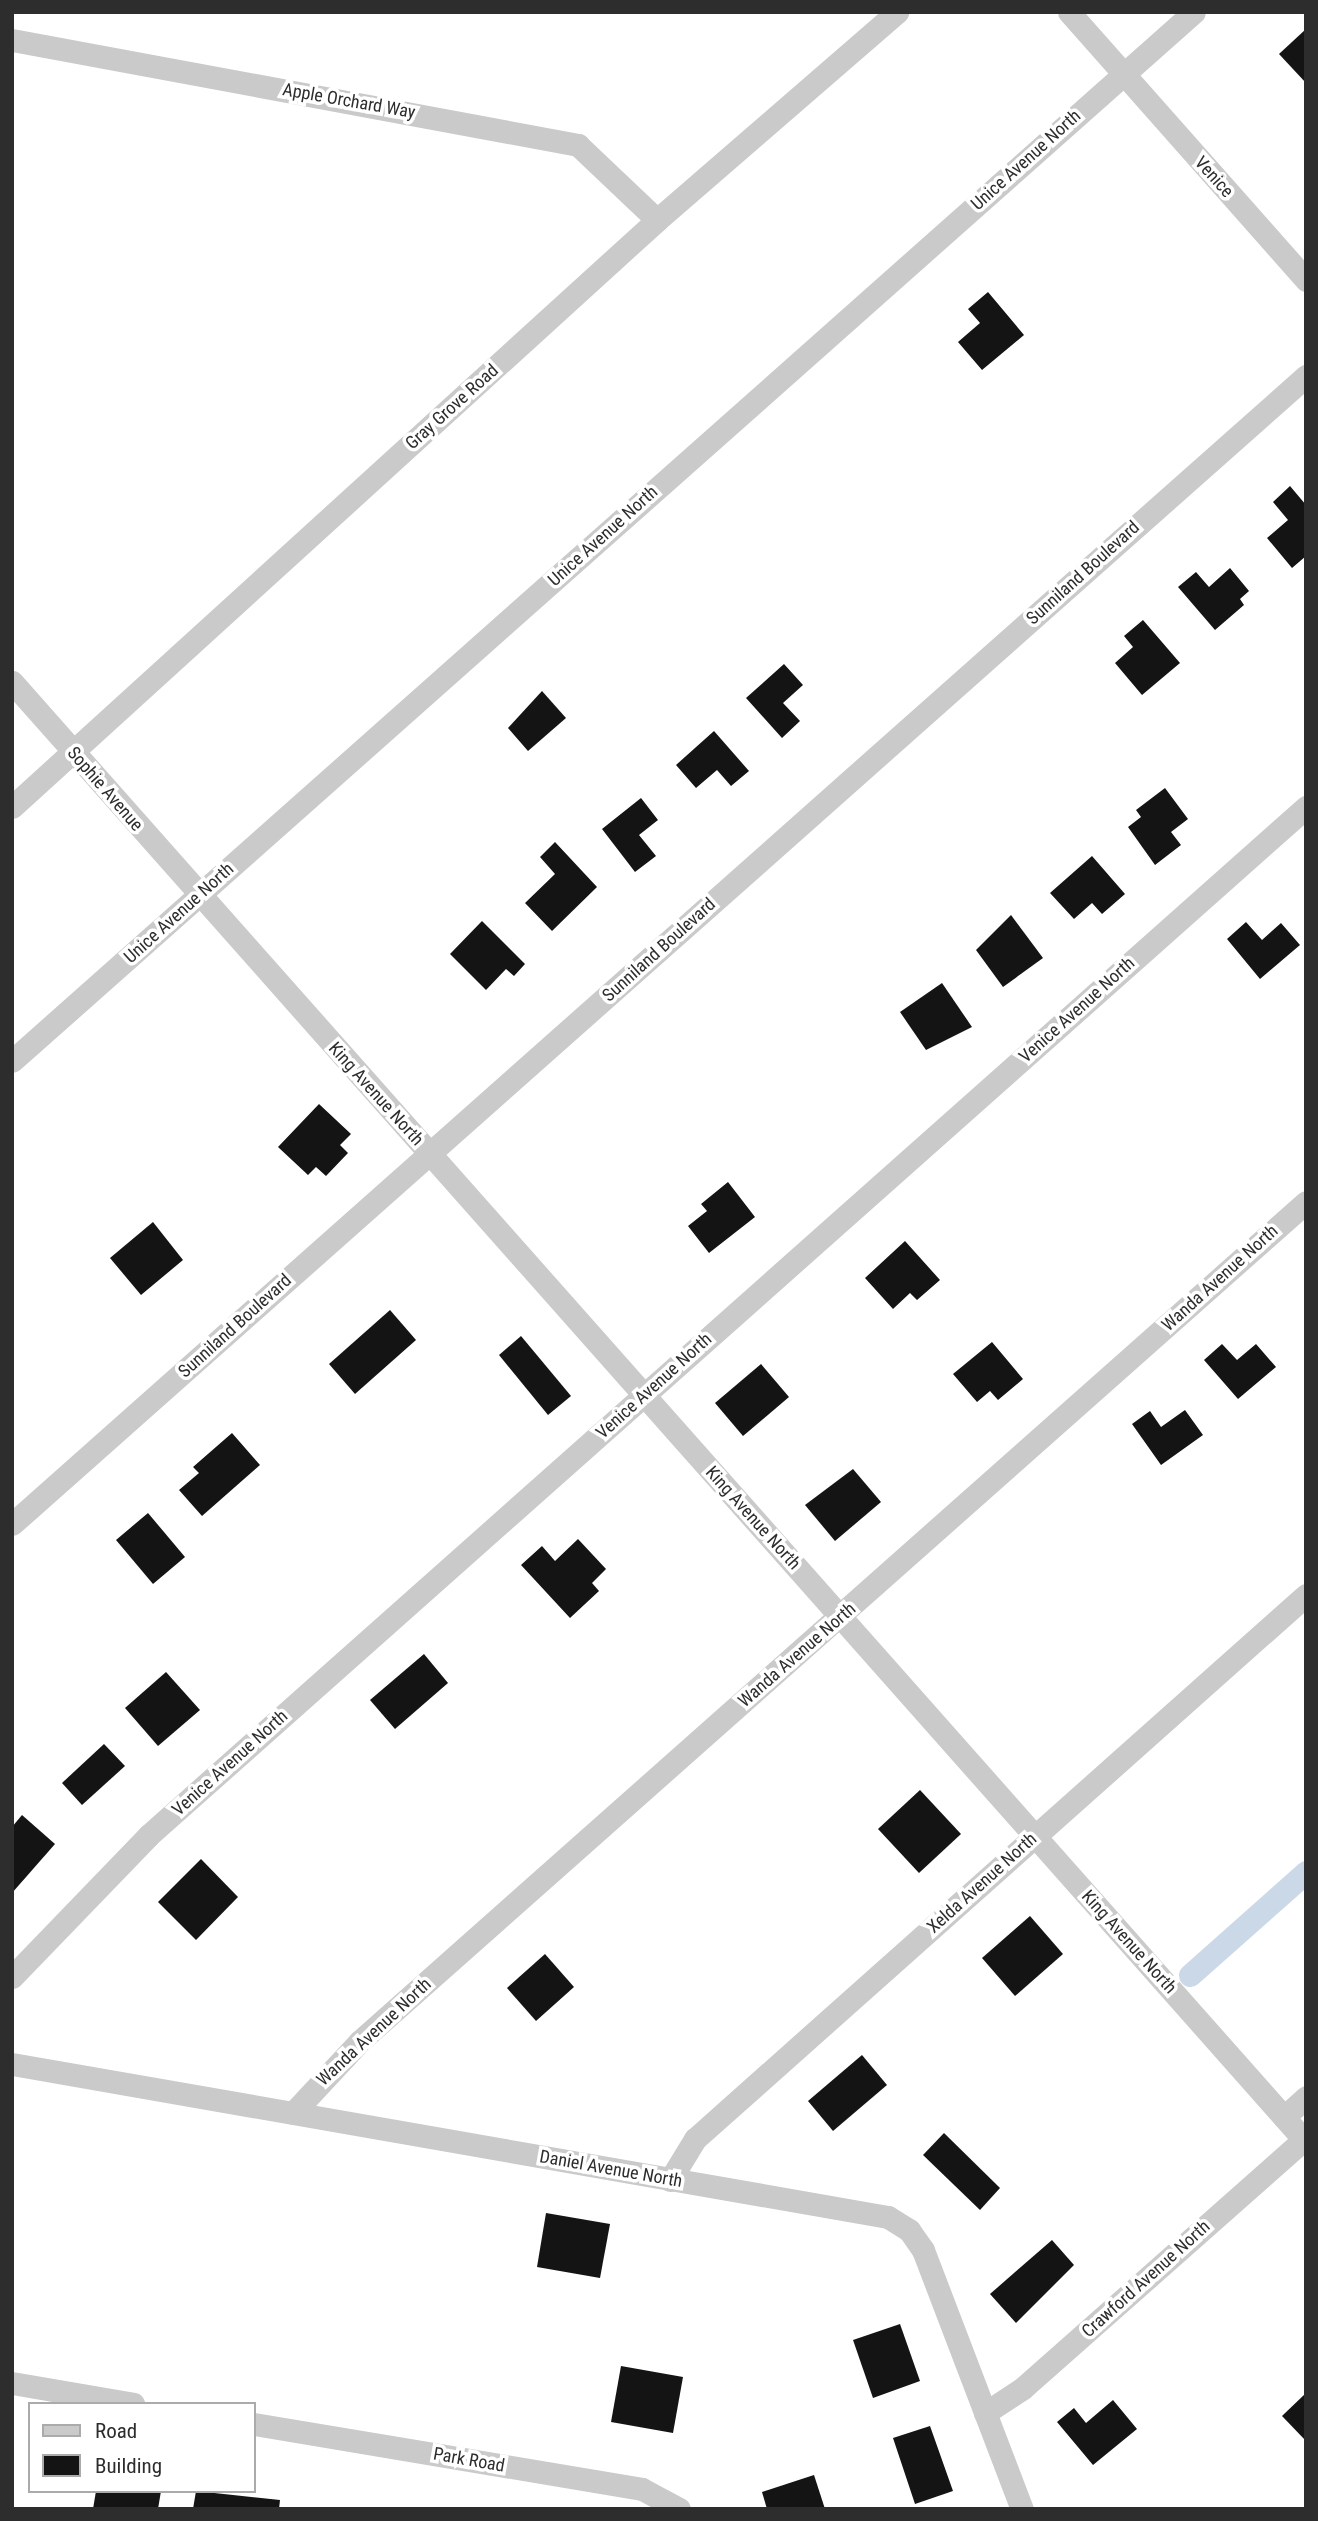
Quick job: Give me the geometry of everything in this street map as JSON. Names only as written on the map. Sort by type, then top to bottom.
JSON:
[{"type":"street","name":"Gray Grove Road","points":[[12,807],[657,220],[897,12]]},
{"type":"street","name":"Venice","points":[[1069,12],[1121,75],[1306,280]]},
{"type":"street","name":"Unice Avenue North","points":[[12,1061],[1194,12]]},
{"type":"street","name":"Apple Orchard Way","points":[[12,40],[578,145],[657,220]]},
{"type":"street","name":"Sunniland Boulevard","points":[[12,1524],[1306,376]]},
{"type":"street","name":"Sophie Avenue","points":[[12,682],[198,896]]},
{"type":"street","name":"Venice Avenue North","points":[[12,1977],[149,1835],[1306,807]]},
{"type":"street","name":"King Avenue North","points":[[198,896],[430,1153],[1304,2141]]},
{"type":"street","name":"Wanda Avenue North","points":[[293,2113],[360,2041],[1306,1202]]},
{"type":"street","name":"Xelda Avenue North","points":[[670,2180],[695,2139],[1306,1595]]},
{"type":"street","name":"Daniel Avenue North","points":[[12,2064],[888,2217],[909,2230],[1023,2509]]},
{"type":"street","points":[[1284,2117],[1306,2097]]},
{"type":"street","name":"Crawford Avenue North","points":[[985,2413],[1023,2388],[1304,2141]]},
{"type":"street","points":[[12,2383],[121,2402]]},
{"type":"street","name":"Park Road","points":[[256,2424],[642,2489],[679,2509]]},
{"type":"building","points":[[1306,29],[1306,83],[1279,54]]},
{"type":"building","points":[[988,292],[1024,335],[982,370],[958,342],[980,323],[968,309]]},
{"type":"building","points":[[1290,486],[1306,505],[1306,556],[1292,568],[1267,538],[1288,520],[1273,502]]},
{"type":"building","points":[[1230,568],[1249,591],[1240,599],[1244,605],[1215,630],[1178,587],[1196,572],[1209,587]]},
{"type":"building","points":[[1143,620],[1180,663],[1142,695],[1115,663],[1133,647],[1124,636]]},
{"type":"building","points":[[784,664],[803,685],[783,703],[800,721],[782,738],[746,698]]},
{"type":"building","points":[[542,691],[566,718],[528,751],[508,728]]},
{"type":"building","points":[[714,731],[749,771],[731,786],[717,770],[696,788],[676,765]]},
{"type":"building","points":[[1165,788],[1188,819],[1171,832],[1181,845],[1155,865],[1128,827],[1141,817],[1136,810]]},
{"type":"building","points":[[641,798],[658,820],[639,835],[656,856],[635,872],[602,829]]},
{"type":"building","points":[[555,842],[597,887],[552,931],[525,903],[555,874],[540,857]]},
{"type":"building","points":[[1092,856],[1125,894],[1102,914],[1092,903],[1074,919],[1050,893]]},
{"type":"building","points":[[1011,915],[1043,958],[1003,987],[976,950]]},
{"type":"building","points":[[482,921],[525,964],[514,976],[506,969],[486,990],[450,954]]},
{"type":"building","points":[[1246,922],[1262,940],[1281,923],[1300,945],[1260,979],[1227,939]]},
{"type":"building","points":[[942,983],[972,1027],[926,1050],[900,1012]]},
{"type":"building","points":[[319,1104],[351,1134],[340,1145],[348,1153],[326,1176],[316,1167],[308,1175],[278,1147]]},
{"type":"building","points":[[728,1182],[755,1217],[709,1253],[688,1226],[707,1211],[701,1204]]},
{"type":"building","points":[[153,1222],[183,1260],[141,1295],[110,1258]]},
{"type":"building","points":[[905,1241],[940,1280],[917,1300],[910,1293],[893,1309],[865,1278]]},
{"type":"building","points":[[390,1310],[416,1340],[355,1394],[329,1364]]},
{"type":"building","points":[[521,1336],[571,1396],[548,1415],[499,1355]]},
{"type":"building","points":[[992,1342],[1023,1379],[998,1400],[990,1391],[977,1402],[953,1374]]},
{"type":"building","points":[[1222,1344],[1237,1360],[1256,1344],[1276,1367],[1238,1399],[1204,1360]]},
{"type":"building","points":[[761,1364],[789,1397],[743,1436],[715,1403]]},
{"type":"building","points":[[1185,1410],[1203,1435],[1161,1465],[1132,1424],[1150,1411],[1161,1427]]},
{"type":"building","points":[[232,1433],[260,1465],[202,1516],[179,1490],[199,1473],[193,1467]]},
{"type":"building","points":[[853,1469],[881,1502],[835,1541],[805,1505]]},
{"type":"building","points":[[148,1513],[185,1557],[153,1584],[116,1540]]},
{"type":"building","points":[[578,1539],[606,1569],[592,1583],[599,1591],[570,1618],[521,1565],[542,1546],[555,1561]]},
{"type":"building","points":[[424,1654],[448,1683],[395,1729],[370,1700]]},
{"type":"building","points":[[166,1672],[200,1710],[158,1746],[125,1708]]},
{"type":"building","points":[[104,1744],[125,1766],[82,1805],[62,1783]]},
{"type":"building","points":[[920,1790],[961,1834],[919,1873],[878,1829]]},
{"type":"building","points":[[22,1815],[55,1844],[12,1893],[12,1827]]},
{"type":"building","points":[[201,1859],[238,1897],[196,1940],[158,1902]]},
{"type":"building","points":[[1030,1916],[1063,1954],[1015,1996],[982,1958]]},
{"type":"building","points":[[545,1954],[574,1987],[536,2021],[507,1988]]},
{"type":"building","points":[[862,2055],[887,2085],[833,2131],[808,2101]]},
{"type":"building","points":[[944,2133],[1000,2188],[980,2210],[923,2155]]},
{"type":"building","points":[[546,2213],[610,2224],[600,2278],[537,2267]]},
{"type":"building","points":[[1052,2240],[1074,2265],[1016,2323],[990,2294]]},
{"type":"building","points":[[900,2324],[920,2381],[873,2398],[853,2340]]},
{"type":"building","points":[[621,2366],[683,2377],[673,2433],[611,2422]]},
{"type":"building","points":[[1306,2393],[1306,2441],[1282,2416]]},
{"type":"building","points":[[1113,2400],[1137,2429],[1093,2465],[1057,2422],[1074,2408],[1086,2423]]},
{"type":"building","points":[[930,2426],[953,2491],[915,2504],[893,2438]]},
{"type":"building","points":[[814,2475],[825,2509],[767,2509],[762,2492]]},
{"type":"building","points":[[96,2493],[161,2493],[158,2509],[93,2509]]},
{"type":"building","points":[[196,2493],[280,2500],[279,2509],[193,2509]]},
{"type":"waterway","points":[[1190,1975],[1306,1872]]}]
